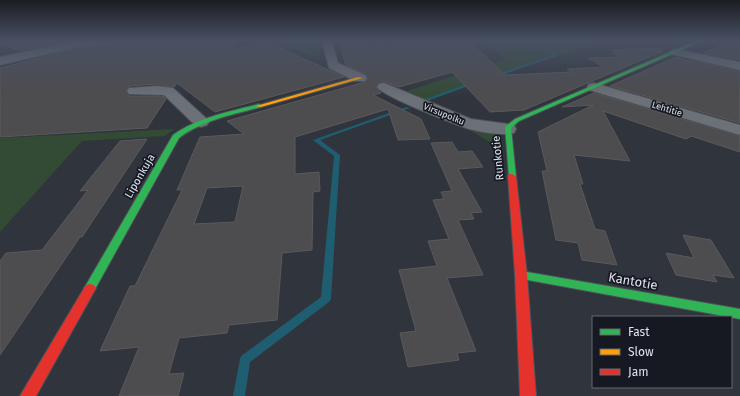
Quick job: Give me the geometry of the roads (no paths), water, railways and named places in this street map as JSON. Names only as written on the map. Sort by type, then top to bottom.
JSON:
[{"type":"street","points":[[332,59],[333,65],[360,78]]},
{"type":"street","name":"Runkotie","points":[[528,396],[521,275],[508,129],[517,120],[658,59]]},
{"type":"street","points":[[710,59],[740,66]]},
{"type":"street","name":"Liponkuja","points":[[28,396],[176,137],[185,129],[201,122],[360,78]]},
{"type":"street","name":"Virsupolku","points":[[384,87],[465,122],[474,125],[508,129]]},
{"type":"street","name":"Lehtitie","points":[[594,87],[740,130]]},
{"type":"street","points":[[134,91],[168,91],[201,122]]},
{"type":"street","name":"Kantotie","points":[[521,275],[740,314]]},
{"type":"waterway","points":[[495,76],[543,59]]},
{"type":"waterway","points":[[425,100],[474,83]]},
{"type":"waterway","points":[[239,396],[245,359],[326,299],[337,155],[316,140],[408,108]]}]
